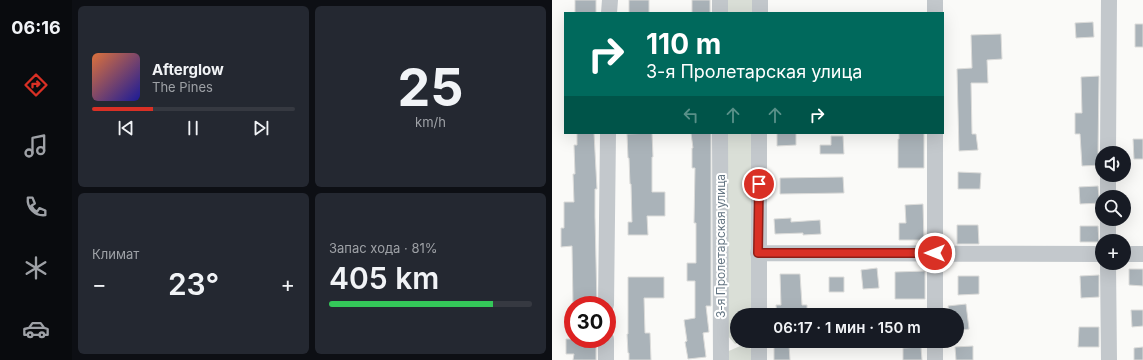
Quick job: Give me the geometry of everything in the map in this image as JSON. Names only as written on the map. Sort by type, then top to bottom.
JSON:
[{"type":"street","points":[[609,12],[610,0]]},
{"type":"street","points":[[720,0],[720,12]]},
{"type":"street","points":[[760,0],[760,12]]},
{"type":"street","points":[[935,0],[935,12]]},
{"type":"street","points":[[1108,146],[1109,0]]},
{"type":"street","points":[[606,296],[608,134]]},
{"type":"street","name":"3-я Пролетарская улица","points":[[720,134],[721,360]]},
{"type":"street","points":[[759,134],[759,308]]},
{"type":"street","points":[[935,134],[935,308]]},
{"type":"street","points":[[758,253],[1095,254]]},
{"type":"street","points":[[1131,254],[1143,254]]},
{"type":"street","points":[[1108,270],[1109,360]]},
{"type":"street","points":[[606,348],[606,360]]},
{"type":"street","points":[[759,348],[759,360]]},
{"type":"street","points":[[935,348],[935,360]]},
{"type":"shaded area","points":[[723,0],[757,0],[757,12],[723,12]]},
{"type":"shaded area","points":[[723,134],[756,134],[756,308],[730,308],[730,338],[727,335]]},
{"type":"shaded area","points":[[736,348],[750,348],[755,352],[755,360],[724,360],[724,353]]},
{"type":"building","points":[[575,0],[596,0],[596,12],[575,12]]},
{"type":"building","points":[[629,0],[649,0],[649,12],[629,12]]},
{"type":"building","points":[[692,0],[710,0],[710,12],[692,12]]},
{"type":"building","points":[[1093,22],[1094,37],[1076,38],[1075,23]]},
{"type":"building","points":[[1135,24],[1143,24],[1143,47],[1135,47]]},
{"type":"building","points":[[1001,34],[1002,59],[987,60],[988,83],[971,83],[972,134],[976,134],[978,150],[959,151],[957,69],[972,68],[971,35]]},
{"type":"building","points":[[1099,76],[1098,146],[1095,146],[1095,165],[1082,166],[1080,134],[1075,134],[1075,113],[1082,113],[1081,77]]},
{"type":"building","points":[[577,134],[594,134],[597,189],[595,189],[597,296],[573,296],[572,246],[561,247],[561,228],[564,228],[564,202],[574,202],[574,145],[577,145]]},
{"type":"building","points":[[627,134],[652,134],[652,192],[665,192],[665,216],[647,216],[648,235],[628,235],[628,222],[632,222],[631,184]]},
{"type":"building","points":[[691,134],[711,134],[711,306],[706,306],[709,332],[703,333],[706,357],[688,359],[685,342],[687,341],[684,320],[695,318],[695,281],[687,281],[687,263],[696,263],[696,223],[694,223],[695,168],[692,168],[693,148]]},
{"type":"building","points":[[777,134],[796,134],[796,145],[777,146]]},
{"type":"building","points":[[899,134],[924,134],[924,168],[898,168]]},
{"type":"building","points":[[831,136],[843,136],[844,154],[820,154],[820,145],[831,145]]},
{"type":"building","points":[[1133,139],[1143,139],[1143,159],[1134,159]]},
{"type":"building","points":[[958,172],[981,173],[980,189],[958,189]]},
{"type":"building","points":[[843,177],[844,193],[780,194],[780,178]]},
{"type":"building","points":[[1098,186],[1098,190],[1095,190],[1095,203],[1080,204],[1079,187]]},
{"type":"building","points":[[923,204],[924,240],[899,240],[899,223],[906,223],[905,205]]},
{"type":"building","points":[[791,218],[791,222],[820,220],[821,234],[775,234],[774,219]]},
{"type":"building","points":[[957,225],[978,225],[979,244],[957,244]]},
{"type":"building","points":[[1080,226],[1098,226],[1098,234],[1095,234],[1095,242],[1080,242]]},
{"type":"building","points":[[877,268],[879,288],[863,289],[861,270]]},
{"type":"building","points":[[1143,269],[1143,286],[1129,285],[1129,270]]},
{"type":"building","points":[[925,271],[925,299],[895,299],[895,272]]},
{"type":"building","points":[[780,274],[800,274],[802,305],[807,305],[807,308],[776,308],[776,305],[781,305]]},
{"type":"building","points":[[1099,275],[1099,297],[1081,298],[1080,276]]},
{"type":"building","points":[[958,276],[979,276],[979,294],[958,295]]},
{"type":"building","points":[[628,277],[664,277],[664,298],[644,298],[645,333],[650,333],[651,360],[629,360],[627,334]]},
{"type":"building","points":[[829,277],[844,277],[844,292],[829,292]]},
{"type":"building","points":[[966,304],[969,329],[964,330],[964,308],[948,308],[948,306]]},
{"type":"building","points":[[1131,310],[1143,310],[1143,326],[1132,327]]},
{"type":"building","points":[[1079,327],[1099,327],[1099,347],[1078,347]]},
{"type":"building","points":[[964,346],[973,346],[973,360],[956,360],[955,348],[964,348]]},
{"type":"building","points":[[1143,347],[1143,360],[1134,360],[1134,348]]},
{"type":"building","points":[[566,348],[596,348],[596,360],[573,360],[574,354],[566,354]]},
{"type":"building","points":[[774,348],[789,348],[790,360],[774,360]]},
{"type":"building","points":[[903,348],[921,348],[922,360],[903,360]]},
{"type":"route","points":[[759,184],[758,253],[935,253]]}]
